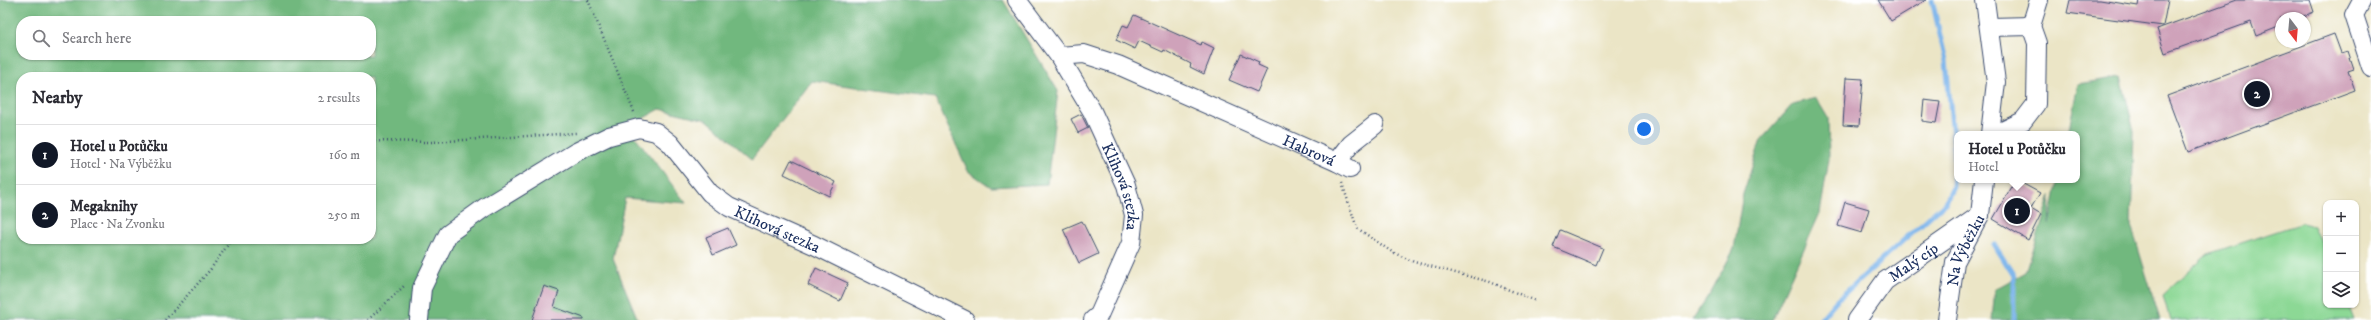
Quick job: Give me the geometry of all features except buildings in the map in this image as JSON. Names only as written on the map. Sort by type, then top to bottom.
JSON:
[{"type":"street","name":"Klihová stezka","points":[[1017,0],[1059,56],[1092,110],[1126,185],[1134,215],[1131,243],[1124,262],[1099,315],[1093,320]]},
{"type":"street","points":[[1985,0],[1990,27],[1996,82],[1990,131]]},
{"type":"street","points":[[2002,131],[2023,121],[2036,104],[2037,43],[2031,26],[2039,0]]},
{"type":"street","points":[[2362,0],[2354,15],[2371,67]]},
{"type":"street","points":[[1990,27],[2031,26]]},
{"type":"street","name":"Habrová","points":[[1059,56],[1084,54],[1118,64],[1343,166]]},
{"type":"street","points":[[1343,166],[1351,144],[1376,125]]},
{"type":"street","points":[[419,320],[422,288],[448,234],[484,208],[576,152],[609,136],[639,128]]},
{"type":"street","name":"Klihová stezka","points":[[639,128],[656,132],[670,143],[710,193],[729,207],[814,245],[965,320]]},
{"type":"street","name":"Na Výběžku","points":[[1947,320],[1955,262],[1980,215],[1984,183]]},
{"type":"street","name":"Malý cíp","points":[[1857,320],[1885,281],[1980,215]]},
{"type":"path","points":[[588,0],[639,128]]},
{"type":"path","points":[[376,141],[430,142],[578,133]]},
{"type":"path","name":"Habrová","points":[[1343,166],[1345,194],[1357,228],[1392,252],[1414,262],[1490,282],[1536,301]]},
{"type":"path","points":[[165,320],[210,270],[228,244]]},
{"type":"green space","points":[[0,0],[1003,0],[1058,91],[1047,184],[991,187],[968,171],[935,98],[812,81],[752,159],[707,120],[660,109],[628,127],[686,203],[625,198],[613,259],[638,320],[0,320]]},
{"type":"green space","points":[[2121,77],[2134,131],[2131,225],[2160,320],[1992,320],[1995,289],[2026,272],[2051,195],[2049,225],[2057,183],[2080,183],[2080,131],[2069,131],[2078,84]]},
{"type":"green space","points":[[1816,98],[1828,118],[1829,159],[1820,213],[1772,320],[1692,320],[1712,290],[1734,249],[1743,194],[1761,140],[1793,104]]},
{"type":"green space","points":[[2302,223],[2314,226],[2323,247],[2323,308],[2349,308],[2354,320],[2170,320],[2163,295],[2208,254]]},
{"type":"waterway","points":[[1932,0],[1946,61],[1954,146]]},
{"type":"waterway","points":[[1820,320],[1836,301],[1946,202],[1953,187],[1954,172]]},
{"type":"waterway","points":[[1994,244],[2014,276],[2014,320]]},
{"type":"place","name":"Megaknihy","points":[[2257,94]]},
{"type":"place","name":"Hotel u Potůčku","points":[[2017,211]]}]
